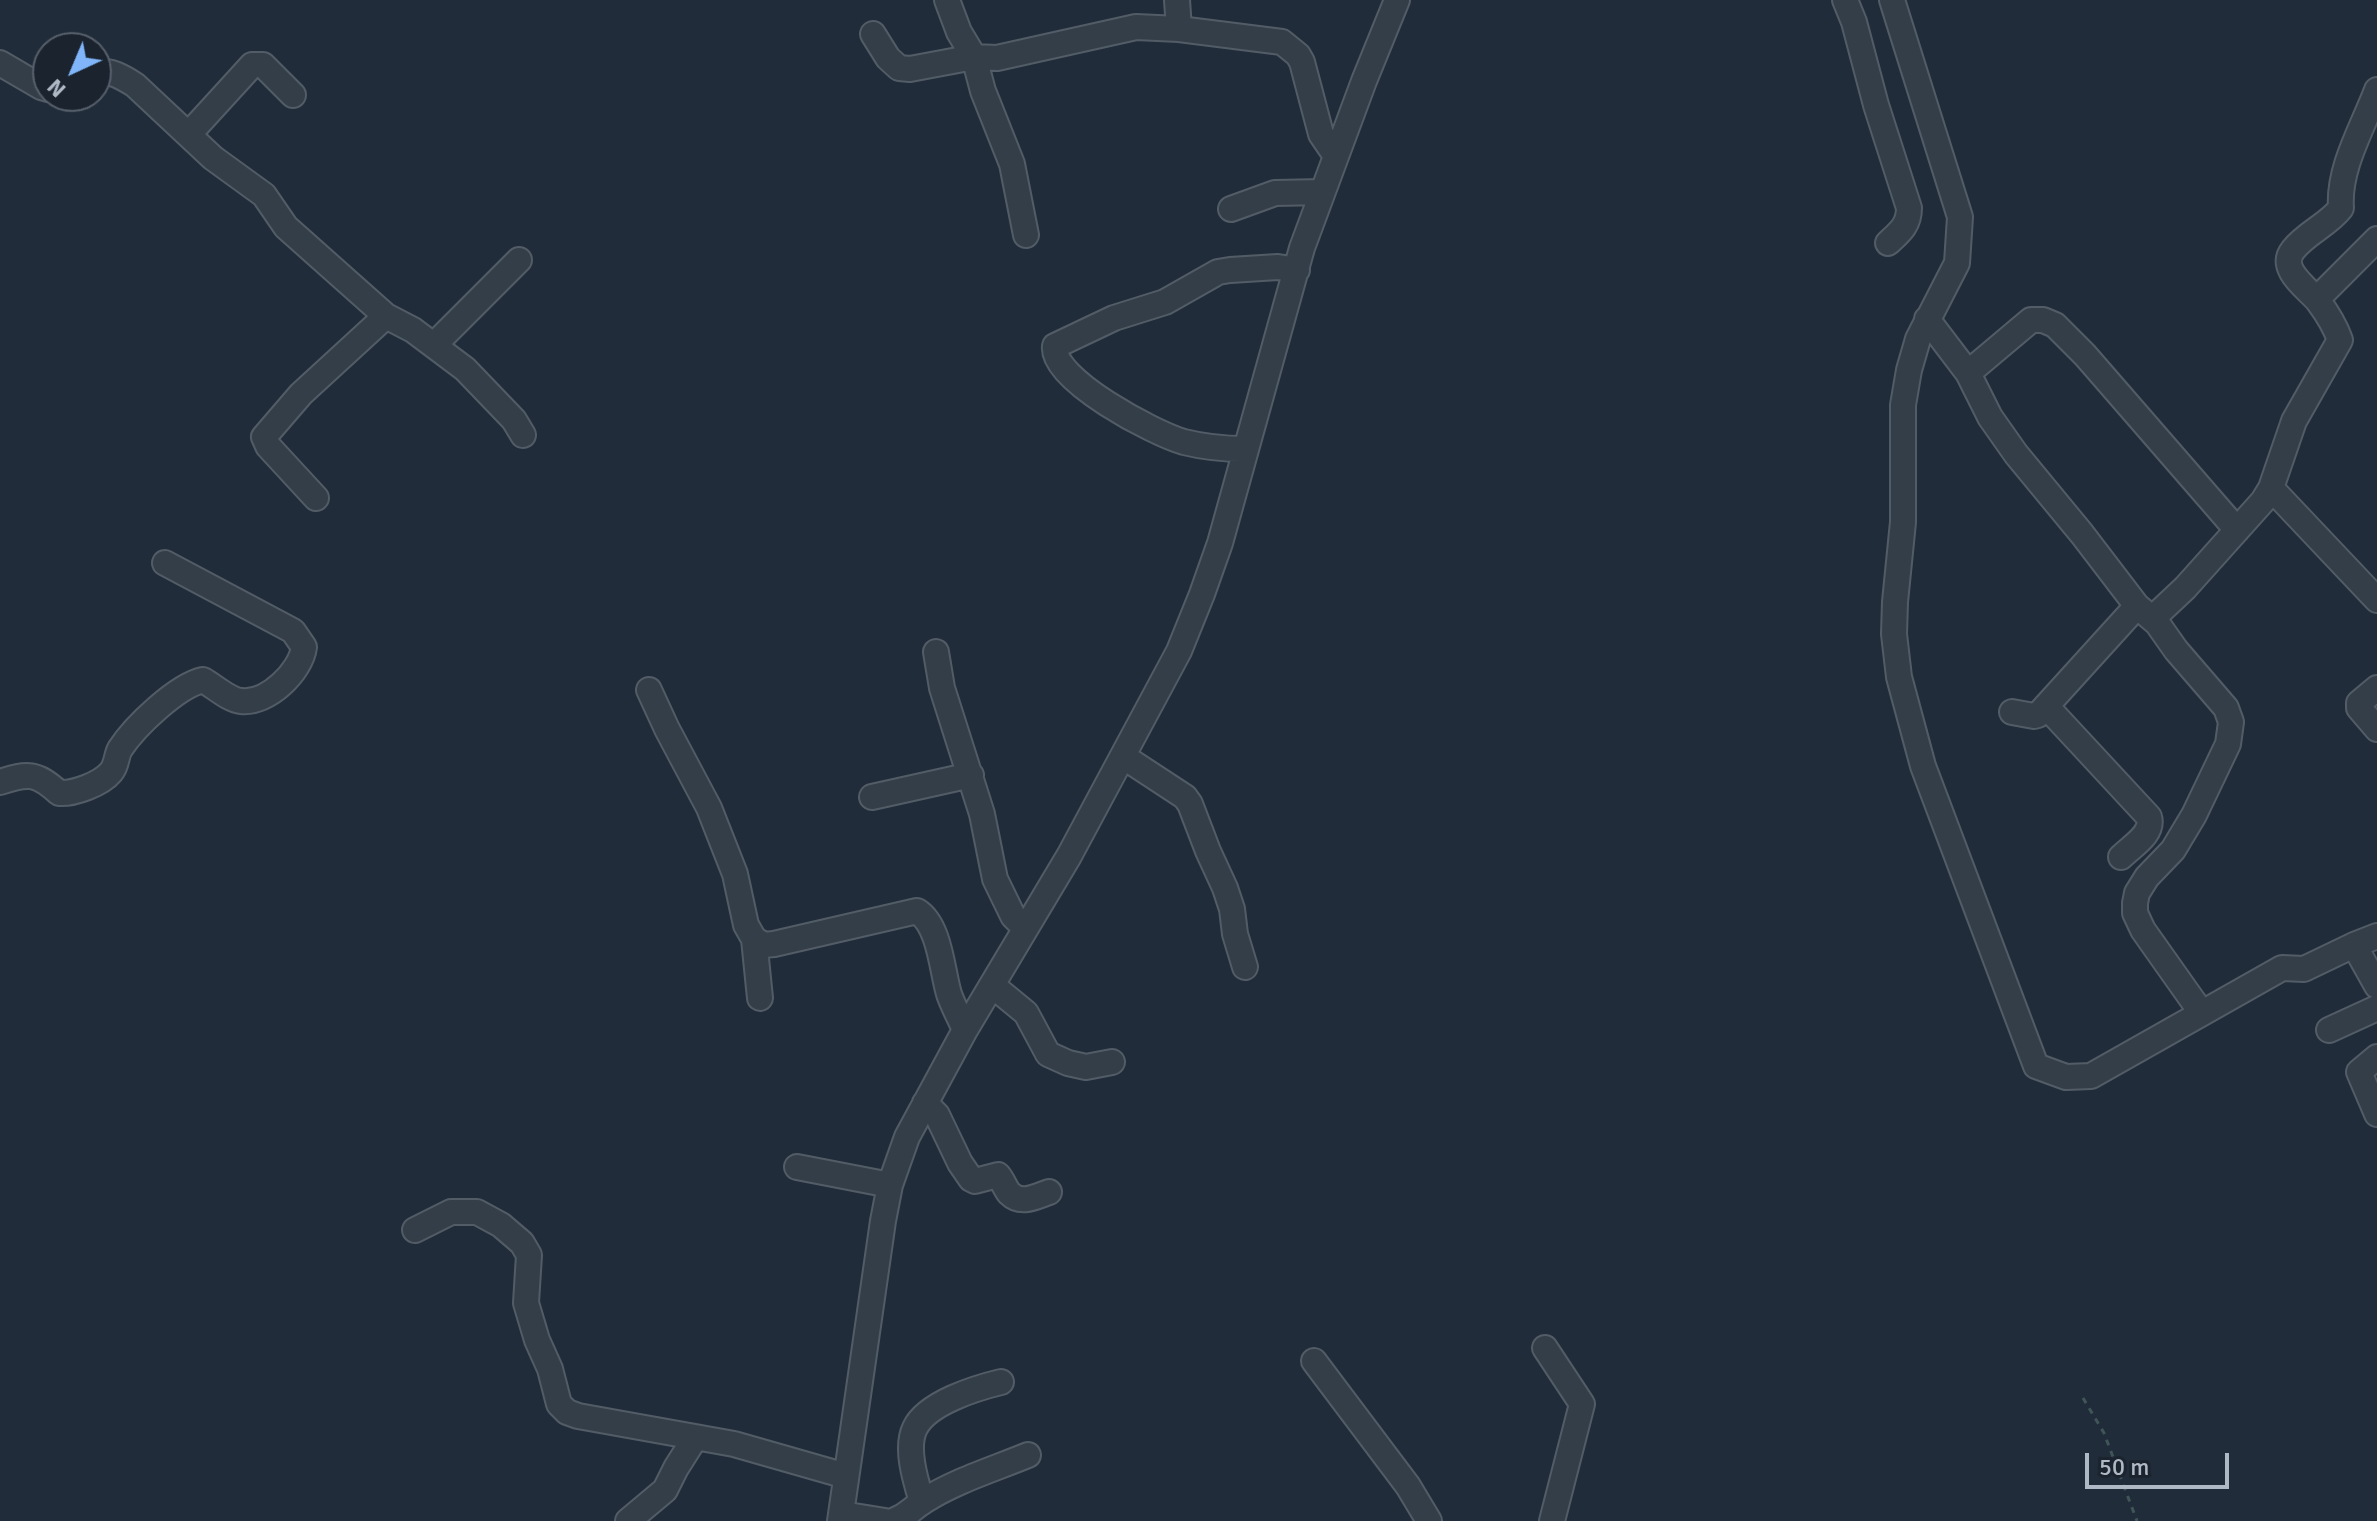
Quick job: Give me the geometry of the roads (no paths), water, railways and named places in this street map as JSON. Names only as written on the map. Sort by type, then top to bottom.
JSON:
[{"type":"street","points":[[947,0],[959,32],[974,57],[983,91],[1012,164],[1026,235]]},
{"type":"street","points":[[1177,0],[1179,29]]},
{"type":"street","points":[[1028,1455],[922,1502],[907,1516],[893,1521],[841,1517],[890,1185],[907,1137],[925,1103],[1069,856],[1179,651],[1220,543],[1322,192],[1397,0]]},
{"type":"street","points":[[1845,0],[1862,46],[1876,105],[1909,208],[1909,220],[1888,243]]},
{"type":"street","points":[[1892,0],[1960,217],[1957,263],[1918,339],[1903,405],[1903,522],[1894,634],[1899,677],[1923,766],[2036,1066],[2066,1077],[2091,1076],[2282,968],[2304,969],[2366,941],[2377,986]]},
{"type":"street","points":[[873,34],[888,58],[899,68],[910,69],[974,57],[997,58],[1136,27],[1179,29],[1282,42],[1302,62],[1321,134],[1336,156]]},
{"type":"street","points":[[0,63],[32,82]]},
{"type":"street","points":[[189,134],[252,65],[263,65],[293,95]]},
{"type":"street","points":[[112,72],[135,85],[213,158],[264,195],[286,227],[386,316],[413,330],[465,369],[496,399],[523,435]]},
{"type":"street","points":[[2012,712],[2036,716],[2145,612],[2185,588],[2263,501],[2271,488],[2294,421],[2340,340],[2335,326],[2317,299],[2290,269],[2290,252],[2335,217],[2341,208],[2340,195],[2347,164],[2377,90]]},
{"type":"street","points":[[1231,209],[1275,193],[1322,192]]},
{"type":"street","points":[[2317,299],[2377,239]]},
{"type":"street","points":[[434,345],[519,260]]},
{"type":"street","points":[[1245,449],[1222,449],[1181,441],[1115,409],[1101,401],[1059,363],[1054,354],[1055,346],[1114,318],[1165,302],[1218,272],[1278,267],[1297,270]]},
{"type":"street","points":[[316,498],[268,446],[264,437],[301,394],[386,316]]},
{"type":"street","points":[[1927,319],[1968,373],[1990,417],[2016,454],[2226,708],[2231,722],[2228,744],[2194,815],[2173,850],[2147,877],[2135,903],[2135,913],[2143,930],[2196,1005]]},
{"type":"street","points":[[1968,373],[2031,320],[2043,320],[2055,325],[2085,355],[2237,530]]},
{"type":"street","points":[[2271,488],[2377,600]]},
{"type":"street","points":[[0,782],[30,775],[59,793],[71,792],[103,779],[111,773],[121,748],[136,730],[193,682],[203,680],[238,701],[246,701],[276,689],[303,656],[304,647],[293,631],[165,563]]},
{"type":"street","points":[[936,652],[942,688],[982,814],[995,879],[1013,916],[1025,928]]},
{"type":"street","points":[[2377,688],[2360,700],[2359,705],[2377,729]]},
{"type":"street","points":[[649,690],[709,808],[735,874],[746,925],[754,939],[760,998]]},
{"type":"street","points":[[2046,706],[2149,817],[2149,831],[2121,857]]},
{"type":"street","points":[[1124,757],[1185,797],[1190,804],[1225,888],[1245,967]]},
{"type":"street","points":[[872,797],[971,775]]},
{"type":"street","points":[[754,939],[764,945],[774,944],[917,911],[924,915],[930,927],[950,995],[965,1030]]},
{"type":"street","points":[[992,985],[1026,1013],[1048,1054],[1086,1067],[1112,1062]]},
{"type":"street","points":[[2329,1030],[2377,1008]]},
{"type":"street","points":[[2377,1057],[2359,1072],[2377,1114]]},
{"type":"street","points":[[925,1103],[937,1115],[971,1179],[975,1181],[998,1175],[1007,1191],[1019,1200],[1049,1192]]},
{"type":"street","points":[[797,1167],[890,1185]]},
{"type":"street","points":[[415,1230],[451,1212],[477,1212],[501,1225],[522,1243],[529,1255],[526,1303],[559,1404],[567,1412],[734,1444],[846,1476]]},
{"type":"street","points":[[1545,1348],[1582,1404],[1552,1521]]},
{"type":"street","points":[[1314,1361],[1408,1486],[1429,1521]]},
{"type":"street","points":[[922,1502],[912,1470],[913,1432],[917,1424],[952,1398],[1001,1382]]},
{"type":"street","points":[[628,1521],[665,1490],[695,1438]]}]
